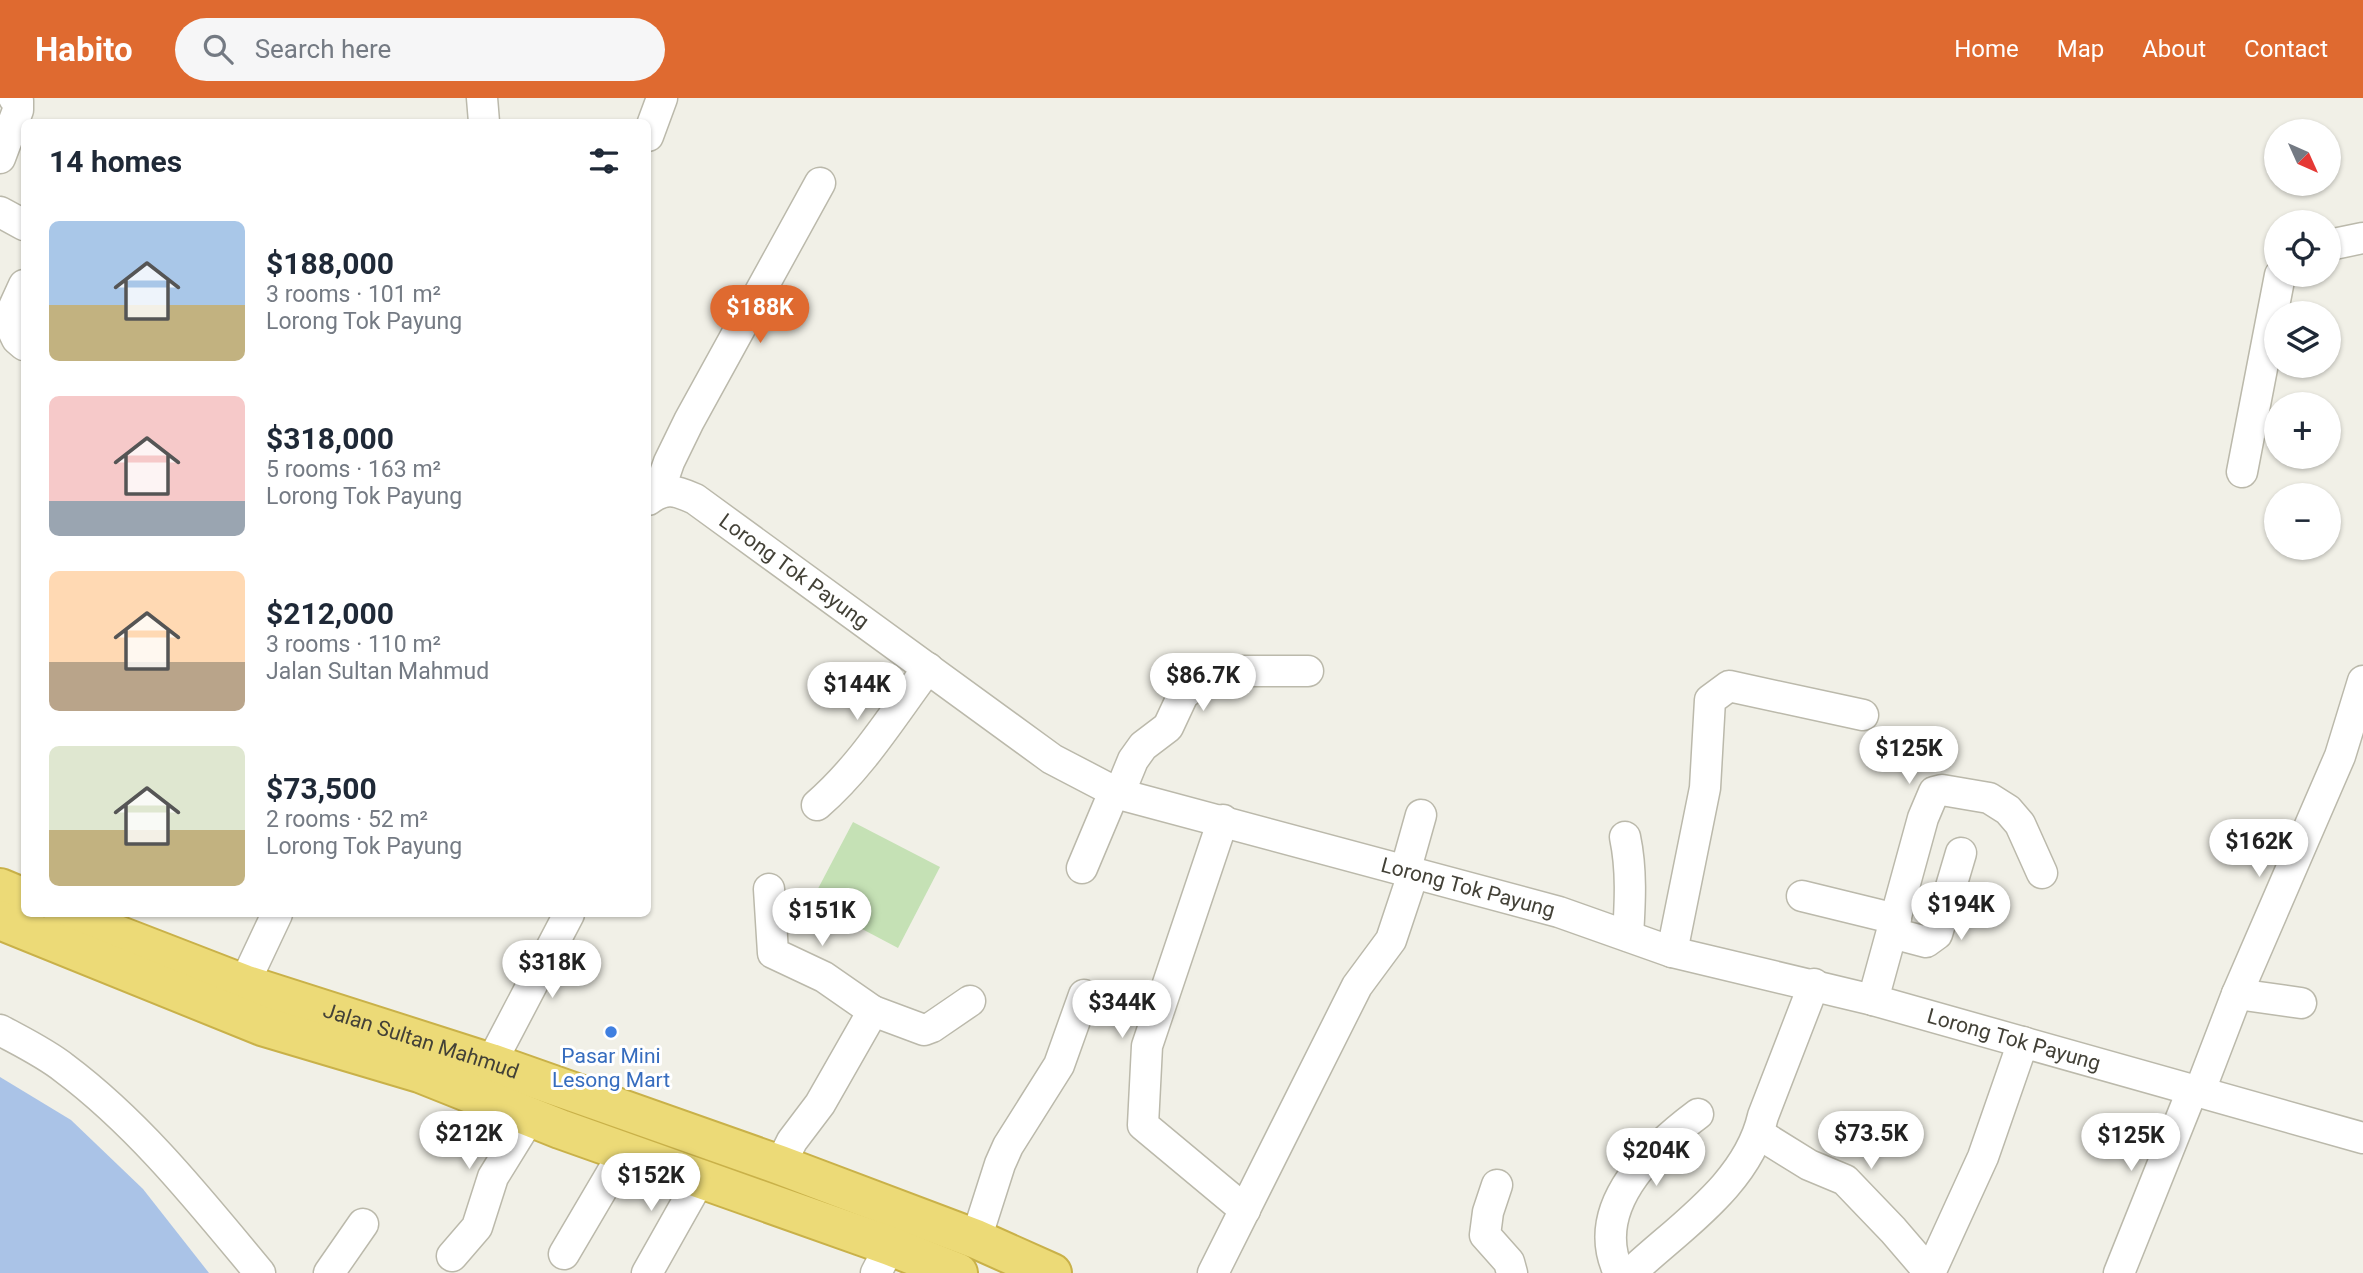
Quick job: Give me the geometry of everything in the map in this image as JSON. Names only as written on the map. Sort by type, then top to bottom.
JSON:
[{"type":"highway","points":[[0,888],[21,897]]},
{"type":"highway","name":"Jalan Sultan Mahmud","points":[[71,917],[244,984],[491,1063],[780,1165],[976,1239],[1052,1273]]},
{"type":"highway","name":"Jalan Sultan Mahmud","points":[[0,919],[262,1026],[420,1073],[545,1123],[700,1179],[883,1259],[958,1273]]},
{"type":"highway","points":[[545,1123],[576,1092]]},
{"type":"street","points":[[0,158],[18,110],[18,101],[14,98]]},
{"type":"street","points":[[482,98],[484,119]]},
{"type":"street","points":[[651,128],[662,98]]},
{"type":"street","points":[[654,496],[689,421],[820,183]]},
{"type":"street","points":[[0,212],[21,223]]},
{"type":"street","points":[[2341,243],[2363,239]]},
{"type":"street","points":[[2242,472],[2278,287]]},
{"type":"street","points":[[21,292],[8,320],[21,342]]},
{"type":"street","name":"Lorong Tok Payung","points":[[654,496],[678,491],[695,499],[1052,760],[1116,793],[1559,912],[1672,952],[1814,984],[2363,1138]]},
{"type":"street","points":[[817,805],[867,752],[928,668]]},
{"type":"street","points":[[1082,868],[1133,760],[1143,746],[1168,727],[1184,695],[1206,676],[1221,671],[1308,671]]},
{"type":"street","points":[[2119,1273],[2340,755],[2363,681]]},
{"type":"street","points":[[1672,952],[1705,788],[1710,700],[1730,686],[1863,715]]},
{"type":"street","points":[[1873,1000],[1923,818],[1934,792],[1942,790],[1989,798],[2008,810],[2020,824],[2042,873]]},
{"type":"street","points":[[1213,1273],[1357,986],[1391,940],[1421,815]]},
{"type":"street","points":[[1223,820],[1147,1046],[1143,1125],[1245,1210]]},
{"type":"street","points":[[1625,838],[1630,903],[1628,936]]},
{"type":"street","points":[[1802,896],[1894,926],[1926,942],[1937,933],[1961,853]]},
{"type":"street","points":[[769,889],[773,953],[824,977],[873,1011],[924,1030],[970,1001]]},
{"type":"street","points":[[244,984],[276,917]]},
{"type":"street","points":[[491,1063],[567,917]]},
{"type":"street","points":[[1633,1273],[1717,1195],[1748,1158],[1814,984]]},
{"type":"street","points":[[2237,994],[2301,1003]]},
{"type":"street","points":[[976,1239],[1008,1146],[1059,1065],[1084,995]]},
{"type":"street","points":[[780,1165],[792,1141],[820,1104],[873,1011]]},
{"type":"street","points":[[0,1030],[64,1068],[134,1129],[260,1273]]},
{"type":"street","points":[[1759,1134],[1809,1165],[1845,1180],[1930,1273],[1983,1157],[2023,1042]]},
{"type":"street","points":[[1619,1273],[1611,1247],[1622,1193],[1656,1147],[1698,1114]]},
{"type":"street","points":[[452,1256],[477,1227],[494,1177],[545,1123]]},
{"type":"street","points":[[564,1254],[624,1152]]},
{"type":"street","points":[[647,1273],[700,1179]]},
{"type":"street","points":[[1497,1185],[1488,1212],[1485,1235],[1509,1262],[1512,1273]]},
{"type":"street","points":[[328,1273],[363,1224]]},
{"type":"green space","points":[[853,822],[940,867],[898,948],[811,902]]},
{"type":"water","points":[[0,1077],[71,1120],[143,1189],[209,1273],[0,1273]]},
{"type":"place","name":"Pasar Mini Lesong Mart","points":[[611,1032]]}]
